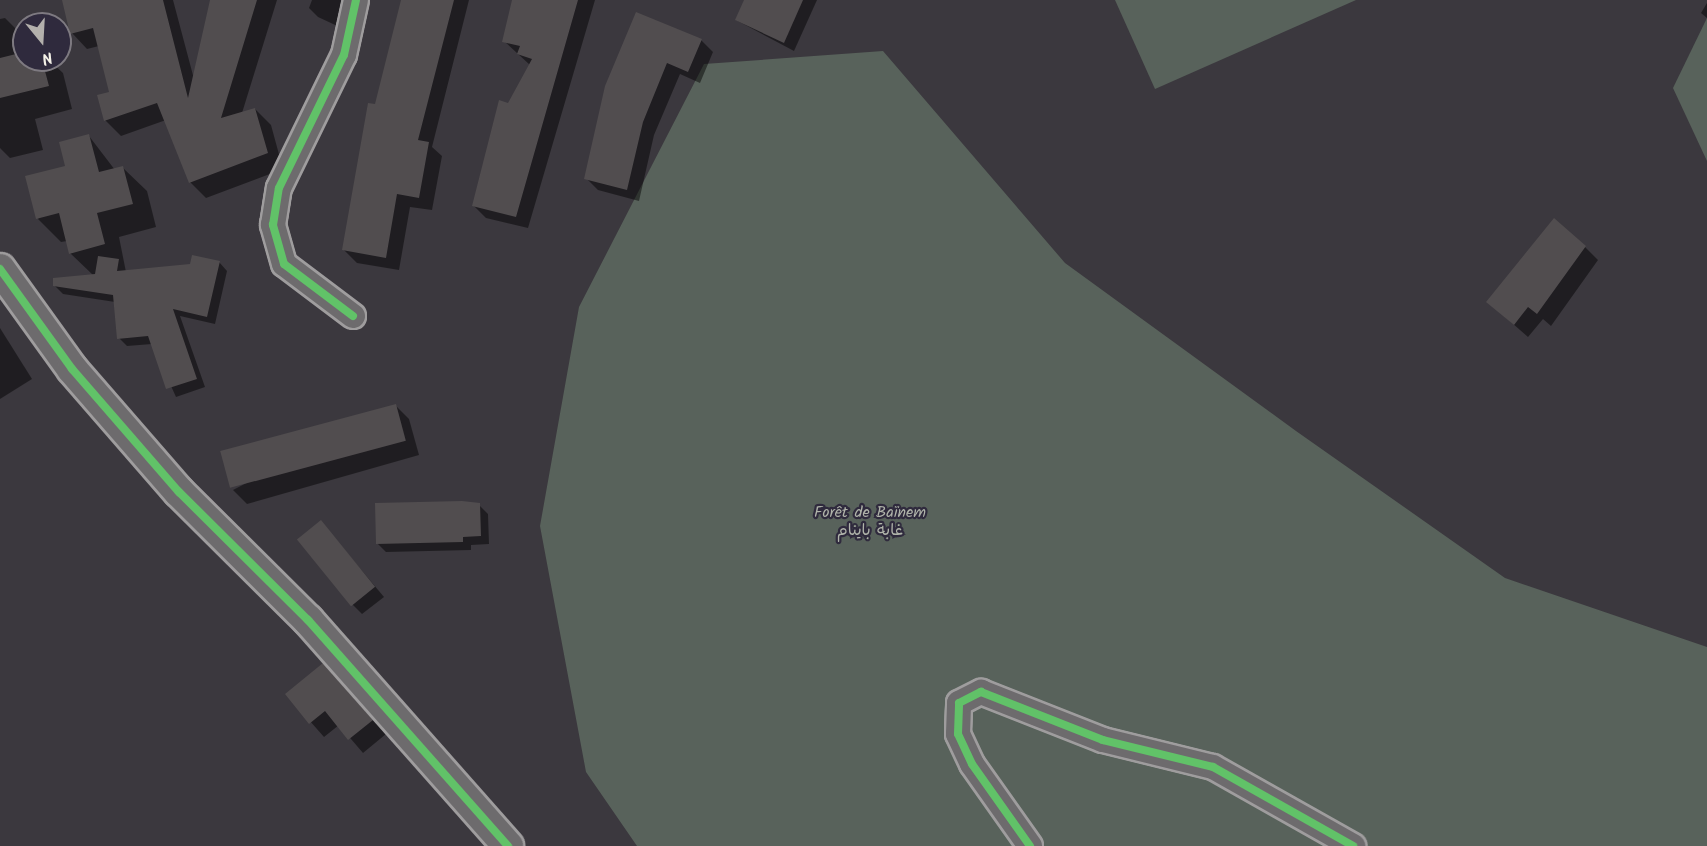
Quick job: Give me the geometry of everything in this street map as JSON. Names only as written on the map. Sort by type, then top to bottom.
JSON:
[{"type":"street","points":[[353,316],[284,264],[273,225],[279,188],[344,55],[356,0]]},
{"type":"street","points":[[0,269],[72,369],[179,492],[308,620],[508,846]]},
{"type":"street","points":[[1030,846],[972,764],[958,734],[959,703],[981,692],[1103,740],[1213,767],[1353,846]]},
{"type":"green space","points":[[1115,0],[1356,0],[1155,89]]},
{"type":"green space","points":[[1707,18],[1707,161],[1673,88]]},
{"type":"green space","name":"Forêt de Baïnem غابة باينام","points":[[883,51],[1065,263],[1296,431],[1505,578],[1707,647],[1707,846],[637,846],[586,772],[540,526],[579,307],[704,64]]},
{"type":"building","points":[[62,0],[163,0],[188,98],[210,0],[257,0],[221,118],[255,108],[268,153],[189,183],[157,103],[104,121],[97,95],[109,92],[93,28],[72,33],[72,12],[65,12]]},
{"type":"building","points":[[401,0],[454,0],[418,140],[429,142],[419,198],[397,194],[386,258],[342,250],[368,103],[375,104]]},
{"type":"building","points":[[512,0],[578,0],[516,217],[472,206],[499,100],[508,103],[532,59],[517,54],[520,46],[502,42]]},
{"type":"building","points":[[744,0],[803,0],[784,43],[735,20]]},
{"type":"building","points":[[636,12],[702,39],[688,72],[667,63],[643,122],[627,190],[584,179],[605,86]]},
{"type":"building","points":[[12,55],[12,72],[45,72],[49,86],[0,98],[0,58]]},
{"type":"building","points":[[89,134],[99,172],[123,166],[133,204],[97,213],[105,244],[69,254],[59,213],[36,219],[25,176],[65,166],[59,142]]},
{"type":"building","points":[[1554,218],[1586,246],[1537,314],[1528,307],[1514,325],[1486,302]]},
{"type":"building","points":[[192,255],[220,261],[207,317],[173,309],[197,379],[166,389],[148,336],[117,339],[113,295],[53,286],[53,278],[95,274],[98,256],[119,259],[117,271],[190,264]]},
{"type":"building","points":[[396,404],[406,441],[230,488],[220,451]]},
{"type":"building","points":[[462,501],[480,503],[481,536],[463,537],[463,542],[376,544],[375,503]]},
{"type":"building","points":[[321,520],[375,587],[351,606],[297,540]]},
{"type":"building","points":[[323,663],[373,720],[348,740],[325,711],[309,724],[285,694]]},
{"type":"cycle path","points":[[353,316],[284,264],[273,225],[279,188],[344,55],[356,0]]},
{"type":"cycle path","points":[[0,269],[72,369],[179,492],[308,620],[508,846]]},
{"type":"cycle path","points":[[1030,846],[972,764],[958,734],[959,703],[981,692],[1103,740],[1213,767],[1353,846]]}]
